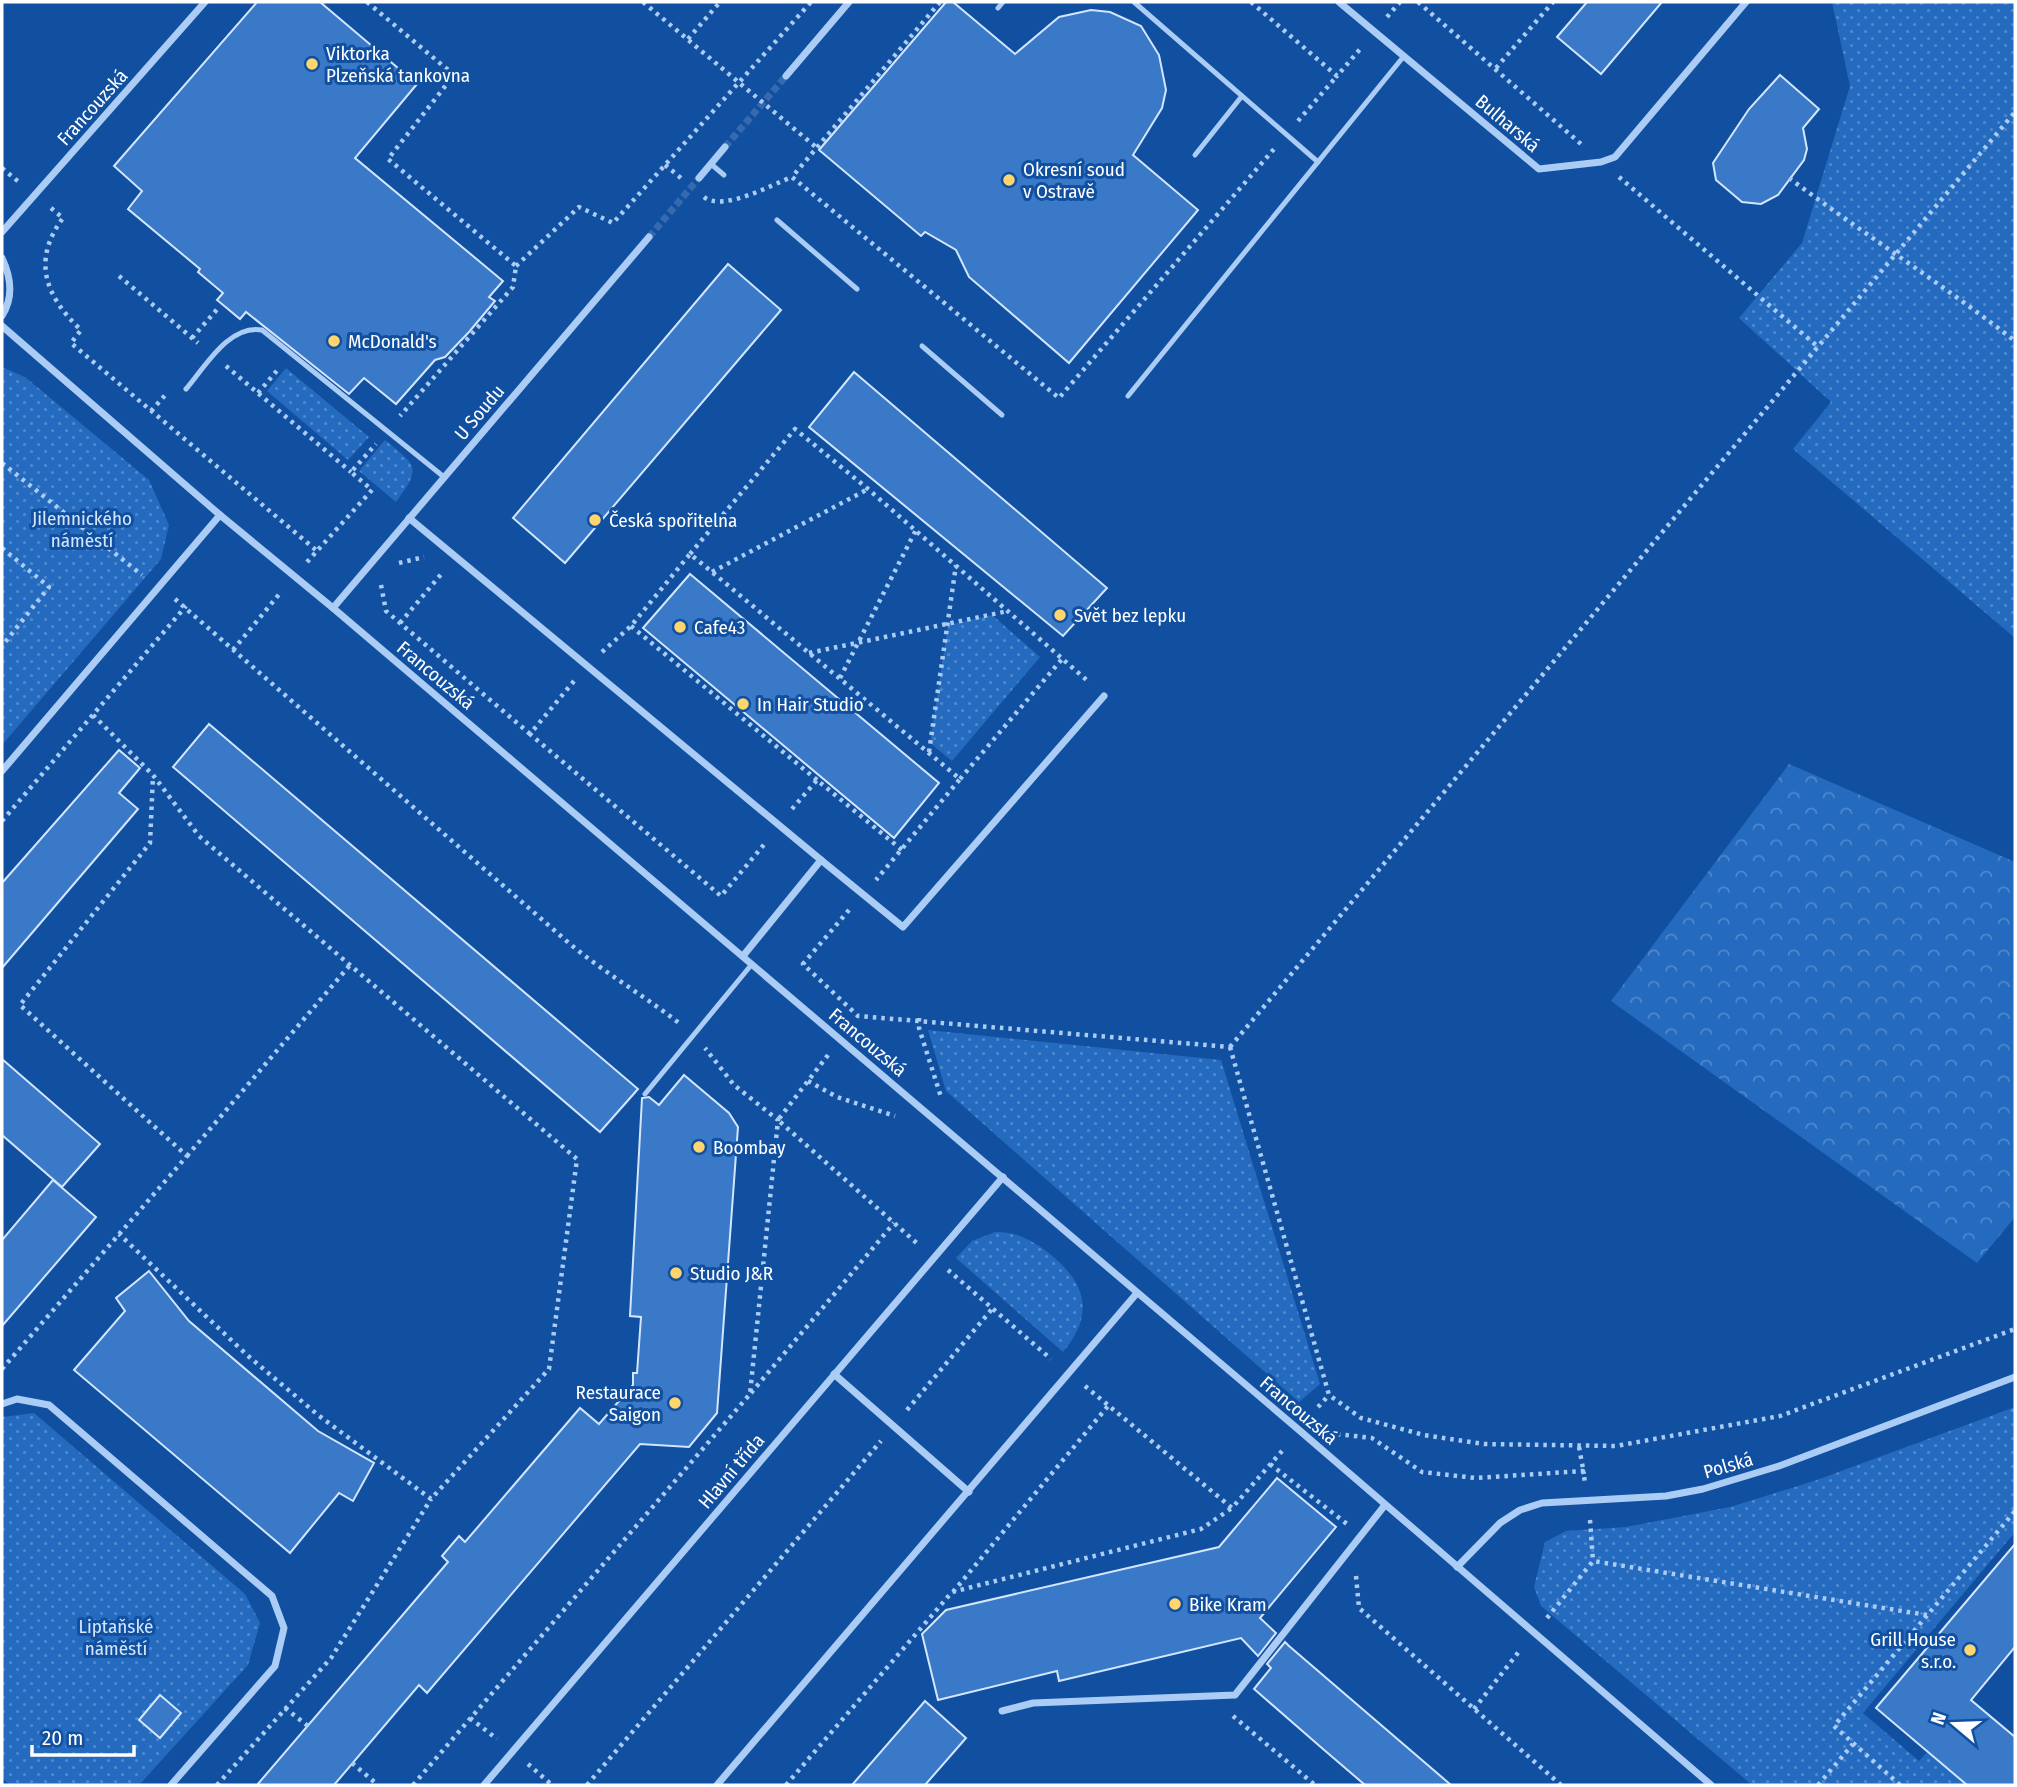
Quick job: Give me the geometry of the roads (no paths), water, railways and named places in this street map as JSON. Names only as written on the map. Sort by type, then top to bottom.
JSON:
[{"type":"street","name":"Francouzská","points":[[2,232],[205,2]]},
{"type":"street","points":[[786,76],[849,2]]},
{"type":"street","name":"Bulharská","points":[[1339,2],[1539,169],[1601,162],[1615,157],[1746,2]]},
{"type":"street","points":[[699,178],[725,147]]},
{"type":"street","name":"U Soudu","points":[[333,608],[649,237]]},
{"type":"street","points":[[2,258],[10,282],[10,297],[2,316]]},
{"type":"street","name":"Francouzská","points":[[2,326],[220,515],[1003,1177],[1711,1785]]},
{"type":"street","points":[[2,771],[220,515]]},
{"type":"street","points":[[409,518],[589,664],[903,927],[1104,695]]},
{"type":"street","points":[[743,956],[821,860]]},
{"type":"street","name":"Hlavní třída","points":[[484,1785],[1003,1177]]},
{"type":"street","points":[[717,1785],[1137,1293]]},
{"type":"street","points":[[834,1374],[969,1492]]},
{"type":"street","name":"Polská","points":[[1457,1567],[1500,1523],[1520,1510],[1542,1503],[1666,1496],[1727,1482],[2015,1377]]},
{"type":"street","points":[[2,1404],[17,1399],[49,1405],[272,1596],[284,1628],[275,1666],[171,1785]]},
{"type":"street","points":[[1002,1712],[1033,1703],[1236,1695],[1385,1505]]},
{"type":"lane","points":[[998,8],[1003,2]]},
{"type":"lane","points":[[1134,2],[1318,162]]},
{"type":"lane","points":[[1128,396],[1404,56]]},
{"type":"lane","points":[[1195,155],[1242,96]]},
{"type":"lane","points":[[711,164],[724,175]]},
{"type":"lane","points":[[777,220],[857,289]]},
{"type":"lane","points":[[186,389],[242,330],[262,330],[388,429],[444,477]]},
{"type":"lane","points":[[922,346],[1002,415]]},
{"type":"lane","points":[[645,1094],[752,964]]},
{"type":"tunnel","points":[[725,147],[786,76]]},
{"type":"tunnel","points":[[649,237],[699,178]]},
{"type":"place","name":"Viktorka Plzeňská tankovna","points":[[312,64]]},
{"type":"place","name":"Okresní soud v Ostravě","points":[[1009,180]]},
{"type":"place","name":"McDonald's","points":[[334,341]]},
{"type":"place","name":"Česká spořitelna","points":[[595,520]]},
{"type":"place","name":"Svět bez lepku","points":[[1060,615]]},
{"type":"place","name":"Cafe43","points":[[680,627]]},
{"type":"place","name":"In Hair Studio","points":[[743,704]]},
{"type":"place","name":"Boombay","points":[[699,1147]]},
{"type":"place","name":"Studio J&R","points":[[676,1273]]},
{"type":"place","name":"Restaurace Saigon","points":[[675,1403]]},
{"type":"place","name":"Bike Kram","points":[[1175,1604]]},
{"type":"place","name":"Grill House s.r.o.","points":[[1970,1650]]},
{"type":"park label","name":"Jilemnického náměstí","points":[[82,529]]},
{"type":"park label","name":"Liptaňské náměstí","points":[[116,1637]]}]
